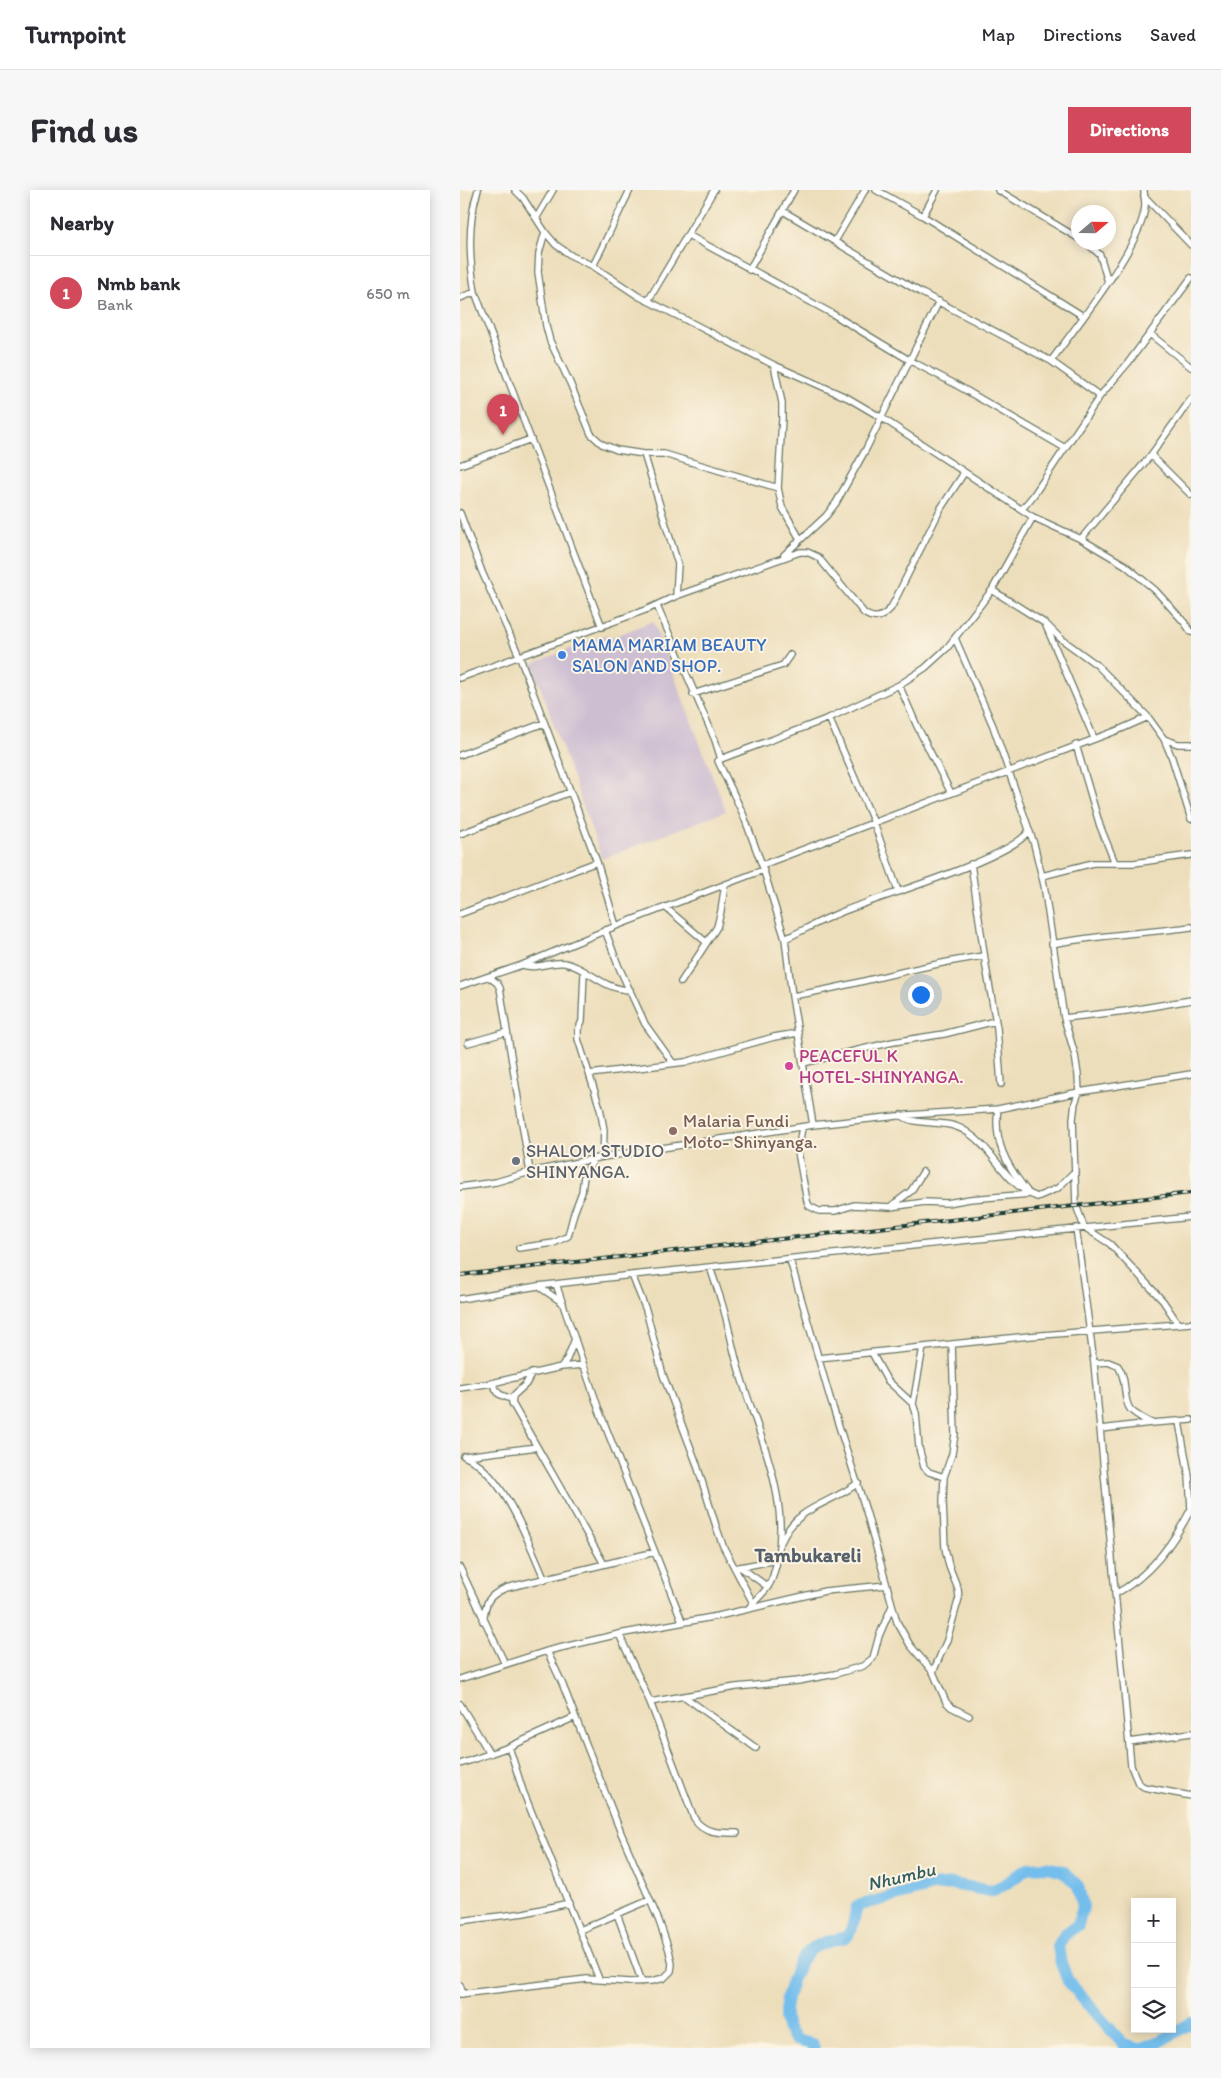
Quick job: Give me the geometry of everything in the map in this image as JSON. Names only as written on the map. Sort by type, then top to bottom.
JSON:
[{"type":"street","points":[[478,190],[471,223],[470,247],[475,292],[602,626]]},
{"type":"street","points":[[514,190],[523,198],[545,232],[556,245],[572,256],[593,266],[648,301],[774,365],[848,398],[1034,517],[1081,539],[1126,565],[1155,590],[1191,632]]},
{"type":"street","points":[[536,216],[553,190]]},
{"type":"street","points":[[593,266],[630,190]]},
{"type":"street","points":[[648,301],[714,190]]},
{"type":"street","points":[[749,270],[756,254],[794,190]]},
{"type":"street","points":[[836,241],[865,190]]},
{"type":"street","points":[[876,190],[923,216],[1082,316]]},
{"type":"street","points":[[923,216],[938,190]]},
{"type":"street","points":[[998,190],[1010,193],[1071,233]]},
{"type":"street","points":[[1144,193],[1191,245]]},
{"type":"street","points":[[1051,362],[1108,282],[1132,241],[1145,206],[1144,193]]},
{"type":"street","points":[[783,211],[939,301],[1051,362],[1100,396]]},
{"type":"street","points":[[545,232],[539,253],[538,272],[546,326],[550,341],[591,434],[602,444],[617,450],[644,454],[664,454],[778,488]]},
{"type":"street","points":[[688,235],[749,270],[831,313],[909,360],[955,384],[1065,448]]},
{"type":"street","points":[[1095,250],[1100,255],[1108,282]]},
{"type":"street","points":[[1022,509],[1100,396],[1150,334],[1191,278]]},
{"type":"street","points":[[460,298],[475,292]]},
{"type":"street","points":[[782,557],[826,516],[836,503],[882,418],[939,301]]},
{"type":"street","points":[[1150,334],[1191,367]]},
{"type":"street","points":[[774,365],[782,403],[778,488],[782,507],[800,539]]},
{"type":"street","points":[[1081,539],[1151,456],[1190,402]]},
{"type":"street","points":[[460,465],[532,438]]},
{"type":"street","points":[[644,454],[678,564],[676,596]]},
{"type":"street","points":[[1151,456],[1191,496]]},
{"type":"street","points":[[460,678],[520,658],[657,606],[676,596],[800,552],[808,552],[818,557],[864,613],[870,617],[878,618],[884,616],[892,608],[941,508],[964,473]]},
{"type":"street","points":[[460,513],[482,572],[520,658],[597,862],[616,926]]},
{"type":"street","points":[[813,1125],[792,996],[785,939],[763,868],[742,814],[718,761],[829,718],[899,685],[925,668],[947,648],[992,590],[1034,517]]},
{"type":"street","points":[[992,590],[1046,624],[1060,638],[1097,665],[1148,717],[1164,739],[1178,774],[1191,819]]},
{"type":"street","points":[[657,606],[721,759]]},
{"type":"street","points":[[1046,624],[1094,738]]},
{"type":"street","points":[[955,638],[993,726],[1029,831],[1042,876],[1064,1018],[1076,1055],[1079,1092],[1073,1119],[1076,1205],[1084,1227],[1110,1244],[1162,1301],[1179,1325]]},
{"type":"street","points":[[693,694],[782,665],[790,655]]},
{"type":"street","points":[[899,685],[917,726],[951,793]]},
{"type":"street","points":[[460,986],[522,965],[874,823],[1148,717]]},
{"type":"street","points":[[829,718],[874,823],[898,891]]},
{"type":"street","points":[[460,755],[544,723]]},
{"type":"street","points":[[1164,739],[1178,744],[1191,744]]},
{"type":"street","points":[[1076,745],[1100,826],[1115,863]]},
{"type":"street","points":[[460,834],[570,792]]},
{"type":"street","points":[[785,939],[842,912],[971,864],[1019,842],[1029,831]]},
{"type":"street","points":[[1042,876],[1093,863],[1156,861],[1191,855]]},
{"type":"street","points":[[460,914],[597,862]]},
{"type":"street","points":[[971,864],[995,1021],[1001,1084]]},
{"type":"street","points":[[681,982],[719,922],[725,884]]},
{"type":"street","points":[[665,908],[706,942]]},
{"type":"street","points":[[1052,944],[1094,936],[1147,933],[1191,927]]},
{"type":"street","points":[[606,930],[645,1024],[673,1063]]},
{"type":"street","points":[[792,996],[851,986],[927,968],[950,960],[984,956]]},
{"type":"street","points":[[522,965],[528,967],[556,963],[566,964],[612,987],[630,990]]},
{"type":"street","points":[[584,973],[582,1021],[578,1030],[578,1039],[596,1089],[604,1130],[604,1157]]},
{"type":"street","points":[[489,977],[498,983],[500,988],[530,1172]]},
{"type":"street","points":[[1064,1018],[1126,1011],[1191,1000]]},
{"type":"street","points":[[803,1063],[893,1042],[944,1034],[995,1021]]},
{"type":"street","points":[[468,1043],[507,1032]]},
{"type":"street","points":[[590,1074],[692,1060],[774,1037],[798,1033]]},
{"type":"street","points":[[460,1187],[496,1182],[530,1172],[604,1157],[813,1125],[901,1115],[998,1109],[1079,1092],[1191,1074]]},
{"type":"street","points":[[998,1109],[996,1122],[1001,1149],[1007,1163],[1030,1194]]},
{"type":"street","points":[[901,1115],[906,1120],[914,1122],[953,1124],[966,1131],[980,1142],[1012,1181],[1037,1197],[1058,1188],[1075,1170]]},
{"type":"street","points":[[802,1127],[798,1152],[809,1206],[814,1209],[826,1212],[854,1206],[890,1207],[925,1202],[947,1203],[1030,1194]]},
{"type":"street","points":[[519,1248],[554,1243],[568,1236],[582,1192],[584,1176],[594,1159]]},
{"type":"street","points":[[890,1207],[911,1191],[923,1172]]},
{"type":"street","points":[[460,1299],[538,1286],[632,1275],[1191,1217]]},
{"type":"street","points":[[1076,1228],[1091,1331],[1132,1766],[1138,1783],[1144,1788],[1191,1796]]},
{"type":"street","points":[[790,1260],[818,1358],[858,1483],[892,1606],[903,1636],[933,1672],[950,1708],[969,1716]]},
{"type":"street","points":[[710,1267],[725,1311],[738,1369],[774,1479],[778,1499],[780,1544]]},
{"type":"street","points":[[632,1275],[646,1310],[669,1392],[696,1462],[723,1546],[737,1568],[752,1603]]},
{"type":"street","points":[[556,1284],[616,1458],[682,1622]]},
{"type":"street","points":[[538,1286],[564,1304]]},
{"type":"street","points":[[818,1358],[1191,1323]]},
{"type":"street","points":[[561,1367],[567,1359],[575,1339]]},
{"type":"street","points":[[933,1672],[947,1640],[959,1598],[945,1548],[944,1478],[952,1454],[955,1434],[952,1344]]},
{"type":"street","points":[[913,1404],[924,1347]]},
{"type":"street","points":[[872,1352],[887,1380],[913,1404],[916,1413],[921,1459],[929,1472],[944,1478]]},
{"type":"street","points":[[1094,1363],[1108,1362],[1118,1366],[1126,1382],[1128,1404],[1131,1409],[1151,1423]]},
{"type":"street","points":[[460,1388],[492,1383],[561,1367],[584,1365]]},
{"type":"street","points":[[511,1399],[526,1384],[532,1373]]},
{"type":"street","points":[[492,1383],[499,1394],[511,1399],[514,1408],[604,1564]]},
{"type":"street","points":[[1101,1429],[1191,1420]]},
{"type":"street","points":[[1115,1594],[1129,1586],[1169,1548],[1191,1509],[1190,1477],[1180,1422]]},
{"type":"street","points":[[462,1456],[537,1446]]},
{"type":"street","points":[[462,1456],[473,1460],[487,1473],[509,1504],[524,1532],[544,1580]]},
{"type":"street","points":[[748,1609],[768,1587],[774,1574],[780,1544],[790,1526],[807,1511],[858,1483]]},
{"type":"street","points":[[483,1621],[487,1601],[494,1593],[506,1588],[655,1552]]},
{"type":"street","points":[[737,1568],[776,1560]]},
{"type":"street","points":[[460,1568],[483,1621],[505,1664]]},
{"type":"street","points":[[737,1568],[768,1587]]},
{"type":"street","points":[[460,1679],[547,1651],[619,1634],[748,1609],[825,1591],[887,1585]]},
{"type":"street","points":[[650,1702],[736,1687],[776,1685],[843,1672],[863,1666],[873,1658],[879,1636],[892,1606]]},
{"type":"street","points":[[619,1634],[650,1702],[696,1822],[712,1832],[737,1833]]},
{"type":"street","points":[[460,1985],[462,1994],[544,1982],[599,1979],[614,1982],[642,1982],[666,1977],[670,1972],[672,1964],[669,1950],[650,1900],[621,1834],[547,1651]]},
{"type":"street","points":[[685,1697],[756,1748]]},
{"type":"street","points":[[460,1704],[490,1754]]},
{"type":"street","points":[[460,1764],[509,1747],[575,1717]]},
{"type":"street","points":[[1129,1742],[1191,1733]]},
{"type":"street","points":[[509,1747],[523,1791],[599,1979]]},
{"type":"street","points":[[580,1930],[650,1900]]},
{"type":"street","points":[[460,1921],[524,1913],[569,1903]]},
{"type":"street","points":[[617,1914],[642,1982]]},
{"type":"shaded area","points":[[653,621],[726,811],[602,859],[532,664],[608,634],[608,639]]},
{"type":"waterway","name":"Nhumbu","points":[[814,2048],[812,2044],[796,2040],[787,2027],[785,2010],[789,1989],[797,1968],[807,1953],[826,1942],[847,1937],[852,1928],[857,1906],[933,1886],[952,1884],[991,1891],[1004,1885],[1028,1868],[1047,1867],[1063,1871],[1078,1886],[1083,1907],[1078,1925],[1065,1934],[1058,1946],[1061,1963],[1068,1981],[1124,2045],[1136,2048]]},
{"type":"waterway","name":"Nhumbu","points":[[1141,2048],[1162,2040],[1191,2023]]},
{"type":"railway","points":[[460,1275],[1191,1193]]},
{"type":"place","name":"Nmb bank","points":[[503,435]]},
{"type":"place","name":"MAMA MARIAM BEAUTY SALON AND SHOP.","points":[[562,655]]},
{"type":"place","name":"PEACEFUL K HOTEL-SHINYANGA.","points":[[789,1066]]},
{"type":"place","name":"Malaria Fundi Moto- Shinyanga.","points":[[673,1131]]},
{"type":"place","name":"SHALOM STUDIO SHINYANGA.","points":[[516,1161]]},
{"type":"district","name":"Tambukareli","points":[[808,1555]]}]
